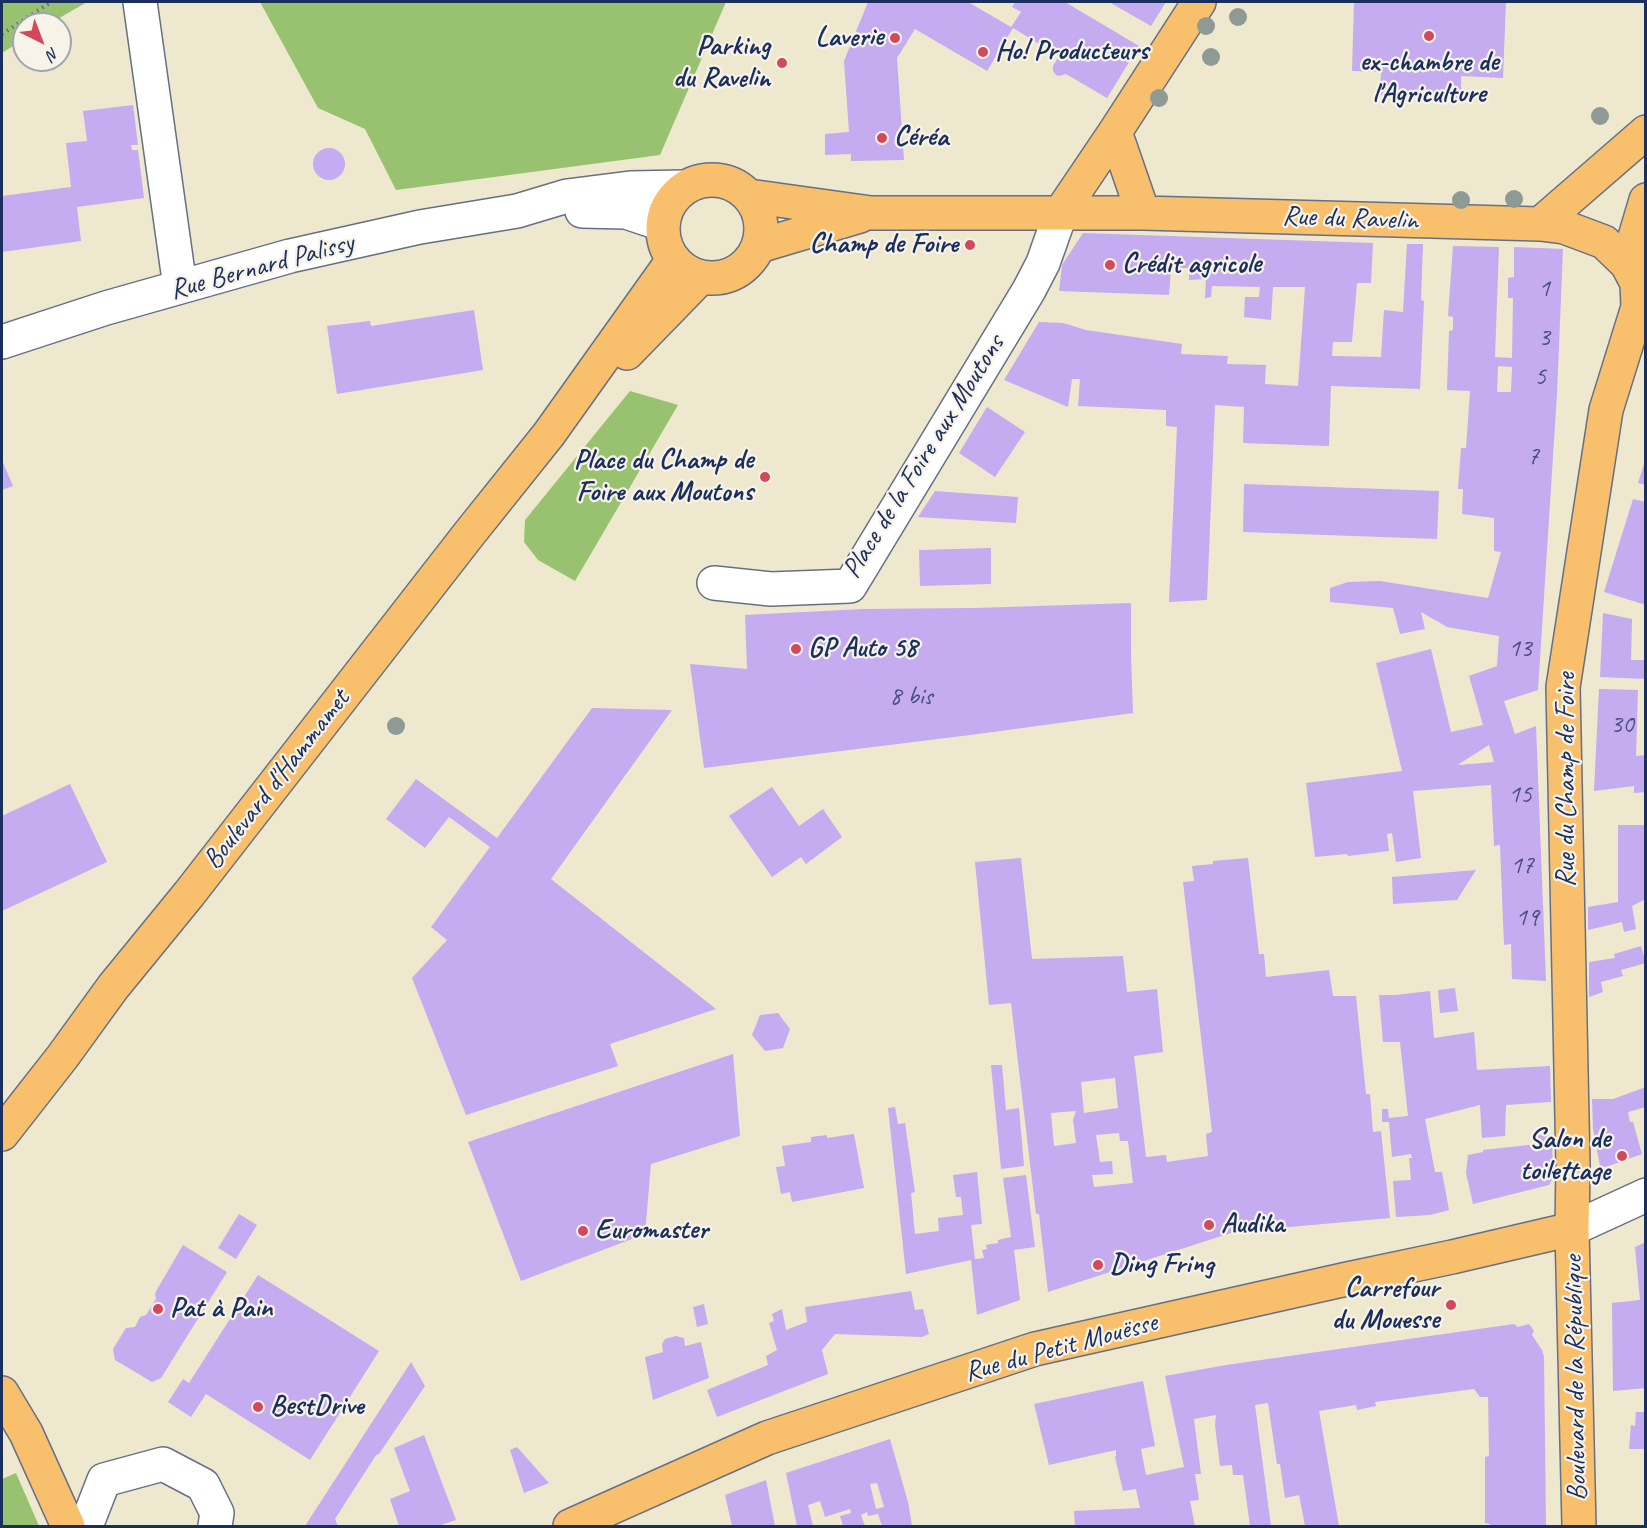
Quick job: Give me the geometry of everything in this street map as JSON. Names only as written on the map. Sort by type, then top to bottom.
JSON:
[{"type":"main road","points":[[1061,212],[1199,2]]},
{"type":"main road","points":[[1115,132],[1143,213]]},
{"type":"main road","points":[[1540,224],[1646,132]]},
{"type":"main road","points":[[710,179],[737,186],[749,196],[756,207],[762,233],[759,246],[752,258],[741,268],[729,275],[715,278],[701,277],[686,271],[673,260],[666,249],[662,224],[666,209],[685,187],[710,179]]},
{"type":"main road","name":"Rue du Ravelin","points":[[749,196],[871,213],[1143,213],[1540,224],[1564,227],[1604,242],[1627,264]]},
{"type":"main road","points":[[1627,264],[1646,200]]},
{"type":"main road","name":"Rue du Ravelin","points":[[759,246],[871,213]]},
{"type":"main road","name":"Boulevard d'Hammamet","points":[[3,1132],[114,987],[549,434],[673,260]]},
{"type":"main road","name":"Rue du Champ de Foire","points":[[1572,1229],[1563,687],[1606,410],[1638,307],[1637,283],[1627,264]]},
{"type":"main road","name":"Boulevard d'Hammamet","points":[[549,434],[701,277]]},
{"type":"main road","name":"Rue du Petit Mouësse","points":[[570,1527],[767,1438],[1035,1349],[1572,1229]]},
{"type":"main road","name":"Boulevard de la République","points":[[1572,1229],[1579,1527]]},
{"type":"main road","points":[[2,1394],[26,1433],[69,1527]]},
{"type":"street","points":[[140,2],[180,287]]},
{"type":"street","name":"Rue Bernard Palissy","points":[[4,337],[290,256],[420,227],[517,211],[567,196],[630,188],[685,187]]},
{"type":"street","name":"Rue Bernard Palissy","points":[[517,211],[626,212],[662,224]]},
{"type":"street","name":"Place de la Foire aux Moutons","points":[[714,583],[771,589],[850,586],[1029,290],[1043,263],[1061,212]]},
{"type":"street","points":[[1572,1229],[1646,1195]]},
{"type":"street","points":[[86,1527],[104,1480],[163,1464],[203,1485],[217,1513],[215,1527]]},
{"type":"path","points":[[2,34],[51,2]]},
{"type":"green space","points":[[2,2],[87,2],[70,12],[12,12],[12,47],[2,53]]},
{"type":"green space","points":[[260,2],[726,2],[660,155],[396,190],[365,129],[318,108]]},
{"type":"green space","points":[[630,391],[678,405],[575,581],[538,560],[524,542],[525,520]]},
{"type":"green space","points":[[16,1473],[39,1526],[2,1526],[2,1479]]},
{"type":"building","points":[[868,2],[968,2],[1011,27],[1021,12],[1012,7],[1015,2],[1065,2],[1139,46],[1107,98],[1066,74],[1056,75],[1053,66],[1059,56],[1013,28],[987,71],[915,29],[897,58],[904,160],[851,161],[851,154],[825,155],[825,134],[849,132],[844,61]]},
{"type":"building","points":[[1109,2],[1166,2],[1151,26]]},
{"type":"building","name":"ex-chambre de l'Agriculture","points":[[1354,2],[1506,2],[1503,78],[1461,76],[1461,100],[1380,95],[1381,72],[1352,71]]},
{"type":"building","points":[[133,105],[138,145],[131,145],[132,150],[138,150],[144,198],[77,207],[81,241],[2,252],[2,196],[71,187],[66,143],[87,141],[83,111]]},
{"type":"building","points":[[329,148],[340,153],[345,164],[340,175],[329,180],[318,175],[313,164],[318,153]]},
{"type":"building","points":[[1083,233],[1373,243],[1371,283],[1357,283],[1352,342],[1333,342],[1332,356],[1381,357],[1384,310],[1403,312],[1407,244],[1423,244],[1421,300],[1424,301],[1420,389],[1331,386],[1329,446],[1243,443],[1244,407],[1215,405],[1207,600],[1169,602],[1177,427],[1166,426],[1166,410],[1078,406],[1080,379],[1072,379],[1068,407],[1004,380],[1039,322],[1063,323],[1086,330],[1182,344],[1181,354],[1228,356],[1227,364],[1266,365],[1265,384],[1298,386],[1305,287],[1273,287],[1271,320],[1244,317],[1245,297],[1259,297],[1260,287],[1212,286],[1211,297],[1205,298],[1206,279],[1189,280],[1189,268],[1171,268],[1169,295],[1059,291],[1062,265]]},
{"type":"building","points":[[1453,246],[1499,247],[1495,357],[1512,358],[1513,298],[1508,298],[1508,278],[1514,277],[1514,247],[1563,249],[1557,394],[1538,690],[1504,701],[1515,734],[1536,726],[1546,981],[1512,979],[1511,944],[1504,945],[1500,845],[1494,846],[1491,785],[1413,791],[1421,858],[1396,862],[1392,833],[1387,834],[1389,851],[1315,857],[1306,783],[1402,771],[1376,663],[1431,649],[1451,732],[1483,725],[1469,676],[1497,666],[1499,636],[1447,627],[1421,612],[1425,629],[1400,634],[1393,608],[1330,602],[1330,588],[1348,582],[1380,581],[1488,598],[1501,552],[1494,551],[1494,518],[1462,514],[1463,489],[1458,489],[1461,448],[1466,448],[1470,391],[1447,390],[1449,331],[1453,330],[1453,317],[1448,316]],"holes":[[[1498,366],[1512,367],[1511,392],[1497,392]],[[1489,745],[1494,762],[1459,765],[1459,764]]]},
{"type":"building","points":[[474,310],[483,370],[337,394],[327,326],[370,321],[371,326]]},
{"type":"building","points":[[987,407],[1025,432],[995,477],[959,453]]},
{"type":"building","points":[[2,460],[13,486],[2,490]]},
{"type":"building","points":[[1646,461],[1646,485],[1638,483]]},
{"type":"building","points":[[1244,484],[1439,491],[1437,539],[1243,532]]},
{"type":"building","points":[[935,491],[1018,497],[1016,523],[918,517]]},
{"type":"building","points":[[1633,499],[1646,502],[1646,605],[1604,592]]},
{"type":"building","points":[[991,548],[991,584],[920,586],[919,550]]},
{"type":"building","points":[[1131,603],[1133,713],[704,768],[690,664],[747,669],[745,615],[863,609]]},
{"type":"building","points":[[1603,613],[1632,619],[1631,660],[1646,660],[1646,679],[1600,677]]},
{"type":"building","points":[[1599,689],[1638,690],[1636,756],[1646,755],[1646,792],[1634,793],[1634,786],[1594,791]]},
{"type":"building","points":[[592,708],[672,710],[551,879],[716,1009],[610,1044],[618,1066],[466,1115],[412,978],[447,940],[431,927],[490,847],[449,817],[425,848],[386,819],[416,779],[497,838]]},
{"type":"building","points":[[70,784],[107,862],[2,911],[2,816]]},
{"type":"building","points":[[772,787],[799,826],[823,809],[842,837],[806,864],[801,857],[772,877],[729,816]]},
{"type":"building","points":[[1618,825],[1646,825],[1646,899],[1632,906],[1636,929],[1624,932],[1622,922],[1588,930],[1588,907],[1618,902]]},
{"type":"building","points":[[1021,858],[1032,959],[1123,956],[1127,992],[1157,989],[1163,1052],[1134,1056],[1146,1157],[1166,1155],[1167,1162],[1208,1156],[1206,1134],[1212,1132],[1183,882],[1194,881],[1192,866],[1213,864],[1213,861],[1248,858],[1259,954],[1264,954],[1266,977],[1329,970],[1333,996],[1356,996],[1366,1094],[1370,1094],[1373,1132],[1381,1131],[1390,1218],[1234,1232],[1048,1292],[1039,1214],[1036,1214],[1011,1003],[989,1005],[975,862]],"holes":[[[1115,1078],[1118,1108],[1084,1113],[1081,1082]],[[1076,1111],[1073,1120],[1076,1143],[1054,1146],[1051,1113]],[[1119,1133],[1120,1141],[1128,1141],[1133,1183],[1094,1187],[1092,1175],[1113,1174],[1112,1161],[1100,1162],[1096,1135]]]},
{"type":"building","points":[[1476,870],[1457,900],[1393,904],[1392,877]]},
{"type":"building","points":[[1641,946],[1646,963],[1621,970],[1623,976],[1601,982],[1603,992],[1589,997],[1589,962],[1615,958],[1614,954]]},
{"type":"building","points":[[1455,988],[1458,1011],[1440,1013],[1438,990]]},
{"type":"building","points":[[1430,991],[1434,1038],[1474,1032],[1477,1070],[1550,1066],[1551,1102],[1506,1105],[1505,1136],[1482,1138],[1480,1105],[1425,1119],[1435,1172],[1442,1172],[1449,1210],[1430,1215],[1396,1217],[1393,1181],[1411,1180],[1409,1158],[1412,1158],[1411,1154],[1392,1157],[1389,1122],[1382,1122],[1382,1109],[1388,1109],[1389,1118],[1408,1116],[1400,1042],[1383,1042],[1379,995]]},
{"type":"building","points":[[778,1013],[790,1029],[783,1048],[765,1051],[752,1035],[760,1015]]},
{"type":"building","points":[[733,1054],[740,1136],[651,1164],[645,1234],[521,1281],[468,1142]]},
{"type":"building","points":[[991,1065],[1002,1065],[1006,1110],[1019,1108],[1024,1166],[1001,1169]]},
{"type":"building","points":[[1646,1087],[1646,1107],[1628,1112],[1642,1154],[1606,1167],[1600,1166],[1593,1129],[1592,1099],[1613,1099]]},
{"type":"building","points":[[895,1107],[898,1124],[905,1123],[915,1192],[911,1193],[915,1234],[939,1231],[938,1218],[963,1215],[961,1197],[956,1197],[953,1175],[977,1172],[982,1224],[971,1225],[975,1259],[984,1258],[982,1250],[987,1249],[986,1245],[1011,1237],[1003,1178],[1026,1175],[1035,1247],[1014,1250],[1020,1300],[977,1315],[971,1260],[906,1274],[888,1108]]},
{"type":"building","points":[[854,1134],[864,1188],[792,1202],[790,1192],[781,1194],[776,1167],[785,1166],[782,1146],[811,1142],[811,1137],[827,1135],[827,1138]]},
{"type":"building","points":[[1537,1135],[1552,1135],[1553,1178],[1549,1185],[1473,1204],[1466,1173],[1468,1155],[1483,1152],[1483,1150],[1538,1144]]},
{"type":"building","points":[[239,1214],[257,1225],[236,1259],[218,1248]]},
{"type":"building","points":[[1646,1242],[1646,1388],[1613,1391],[1612,1303],[1640,1300],[1635,1247]]},
{"type":"building","points":[[183,1245],[227,1272],[161,1378],[152,1382],[115,1360],[113,1349],[126,1328],[135,1327],[140,1317],[146,1315],[156,1299],[155,1293]]},
{"type":"building","points":[[258,1275],[379,1351],[310,1460],[206,1394],[191,1417],[168,1402],[183,1379],[189,1383]]},
{"type":"building","points":[[911,1291],[915,1310],[923,1309],[929,1334],[922,1337],[835,1334],[822,1350],[828,1374],[717,1417],[707,1390],[768,1365],[766,1356],[777,1350],[769,1323],[774,1321],[772,1314],[782,1309],[786,1330],[807,1322],[805,1307]]},
{"type":"building","points":[[704,1304],[708,1324],[697,1327],[693,1307]]},
{"type":"building","points":[[1514,1324],[1518,1327],[1529,1324],[1534,1331],[1532,1335],[1544,1357],[1546,1526],[1490,1526],[1485,1523],[1485,1457],[1489,1456],[1488,1397],[1480,1397],[1474,1389],[1375,1402],[1376,1406],[1357,1410],[1356,1405],[1319,1411],[1339,1526],[1305,1526],[1299,1495],[1285,1498],[1280,1464],[1277,1464],[1268,1403],[1255,1405],[1271,1526],[1250,1526],[1243,1475],[1233,1475],[1232,1465],[1220,1466],[1216,1415],[1194,1419],[1201,1474],[1195,1474],[1199,1500],[1190,1501],[1195,1526],[1075,1526],[1074,1511],[1140,1508],[1136,1489],[1123,1491],[1115,1457],[1116,1450],[1049,1465],[1034,1404],[1143,1381],[1155,1446],[1141,1449],[1146,1475],[1184,1467],[1165,1376],[1226,1365]]},
{"type":"building","points":[[676,1336],[684,1338],[685,1346],[701,1342],[709,1378],[653,1400],[645,1357],[663,1352],[662,1344],[665,1339]]},
{"type":"building","points":[[411,1362],[425,1386],[379,1454],[376,1455],[335,1519],[338,1526],[305,1526]]},
{"type":"building","points":[[1636,1412],[1646,1412],[1646,1449],[1629,1449],[1631,1425],[1635,1426]]},
{"type":"building","points":[[424,1435],[456,1520],[438,1526],[399,1526],[390,1499],[410,1491],[394,1448]]},
{"type":"building","points":[[890,1439],[908,1502],[912,1526],[882,1526],[878,1514],[868,1516],[867,1512],[861,1515],[865,1526],[843,1526],[840,1516],[851,1513],[850,1509],[825,1517],[820,1501],[808,1505],[813,1526],[797,1526],[786,1473]],"holes":[[[877,1483],[884,1507],[876,1509],[870,1484]]]},
{"type":"building","points":[[517,1447],[549,1483],[524,1493],[510,1450]]},
{"type":"building","points":[[766,1480],[775,1526],[732,1526],[725,1495]]},
{"type":"place","name":"ex-chambre de l'Agriculture","points":[[1429,36]]},
{"type":"place","name":"Laverie","points":[[895,38]]},
{"type":"place","name":"Ho! Producteurs","points":[[983,52]]},
{"type":"place","name":"Parking du Ravelin","points":[[782,63]]},
{"type":"place","name":"Céréa","points":[[882,138]]},
{"type":"place","name":"Champ de Foire","points":[[970,245]]},
{"type":"place","name":"Crédit agricole","points":[[1110,265]]},
{"type":"place","name":"Place du Champ de Foire aux Moutons","points":[[765,477]]},
{"type":"place","name":"GP Auto 58","points":[[796,649]]},
{"type":"place","name":"Salon de toilettage","points":[[1622,1156]]},
{"type":"place","name":"Audika","points":[[1209,1225]]},
{"type":"place","name":"Euromaster","points":[[583,1231]]},
{"type":"place","name":"Ding Fring","points":[[1098,1265]]},
{"type":"place","name":"Carrefour du Mouesse","points":[[1451,1305]]},
{"type":"place","name":"Pat à Pain","points":[[158,1309]]},
{"type":"place","name":"BestDrive","points":[[258,1407]]}]
